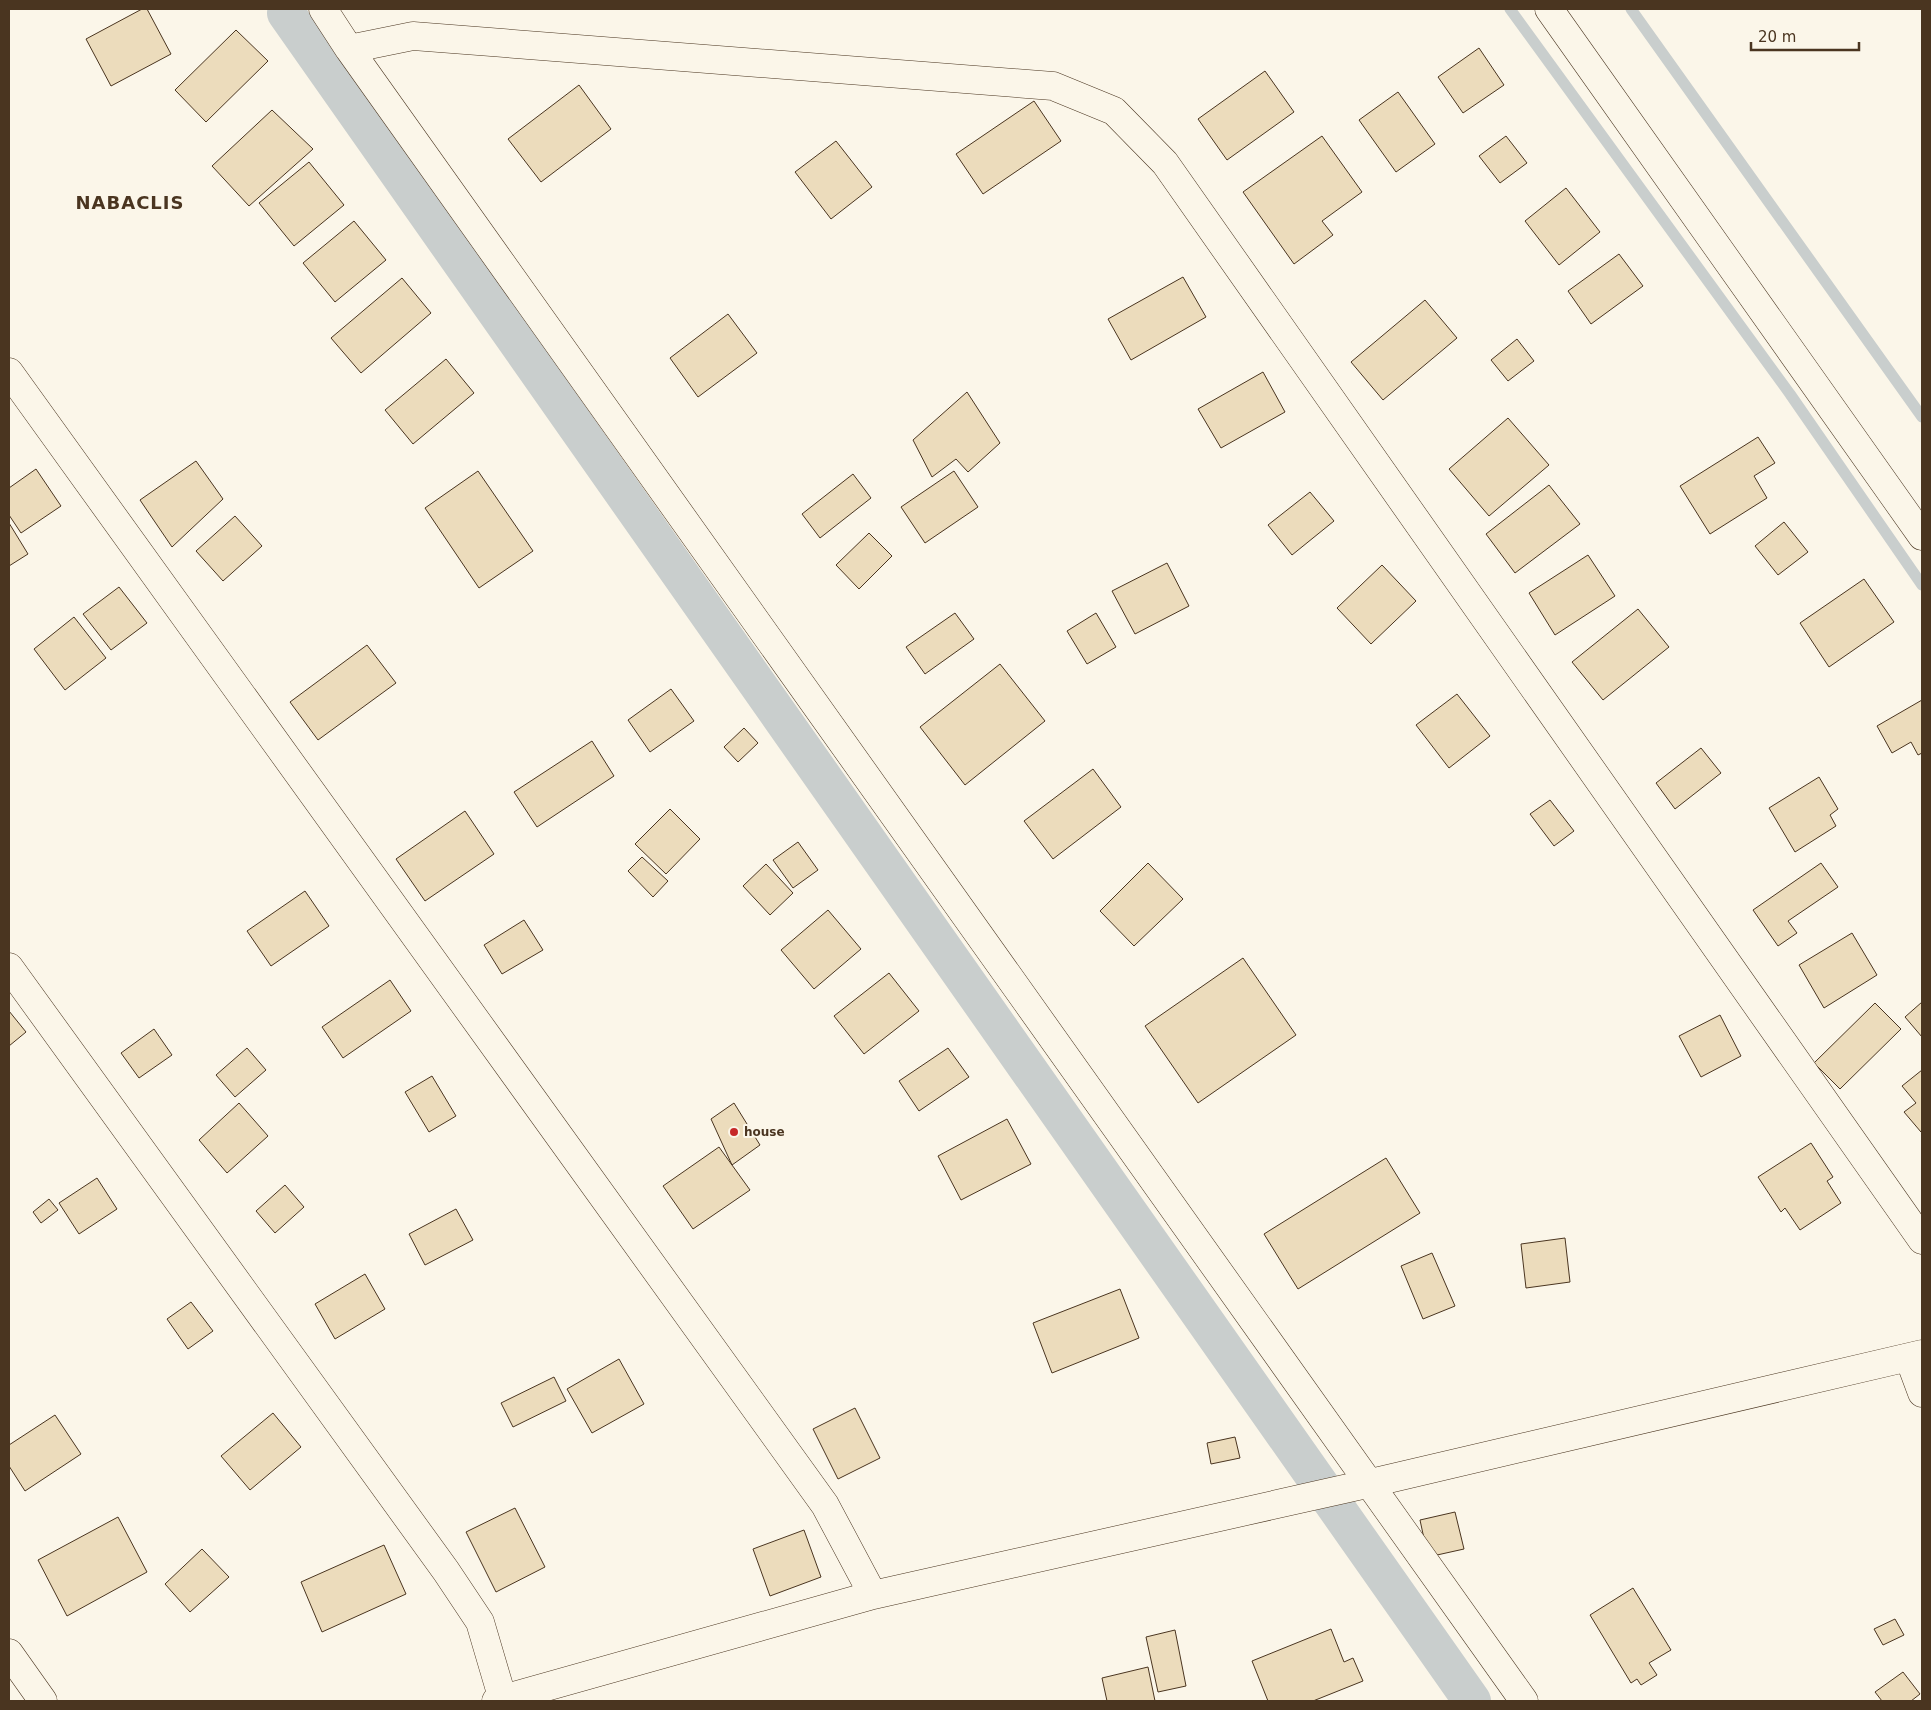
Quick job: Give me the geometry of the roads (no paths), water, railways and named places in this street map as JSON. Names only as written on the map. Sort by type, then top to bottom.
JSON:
[{"type":"street","points":[[323,9],[349,49],[1371,1483],[1524,1701]]},
{"type":"street","points":[[1549,9],[1922,536]]},
{"type":"street","points":[[349,49],[414,36],[1053,86],[1114,112],[1165,163],[1922,1240]]},
{"type":"street","points":[[9,372],[825,1505],[873,1595]]},
{"type":"street","points":[[9,968],[446,1572],[480,1622],[500,1700],[873,1595],[1371,1483],[1916,1356],[1922,1393]]},
{"type":"street","points":[[9,1653],[43,1701]]},
{"type":"waterway","points":[[1510,9],[1790,394],[1922,585]]},
{"type":"waterway","points":[[1631,9],[1922,417]]},
{"type":"waterway","points":[[286,13],[1472,1701]]},
{"type":"place","name":"house","points":[[734,1132]]},
{"type":"district","name":"NABACLIS","points":[[130,202]]}]
